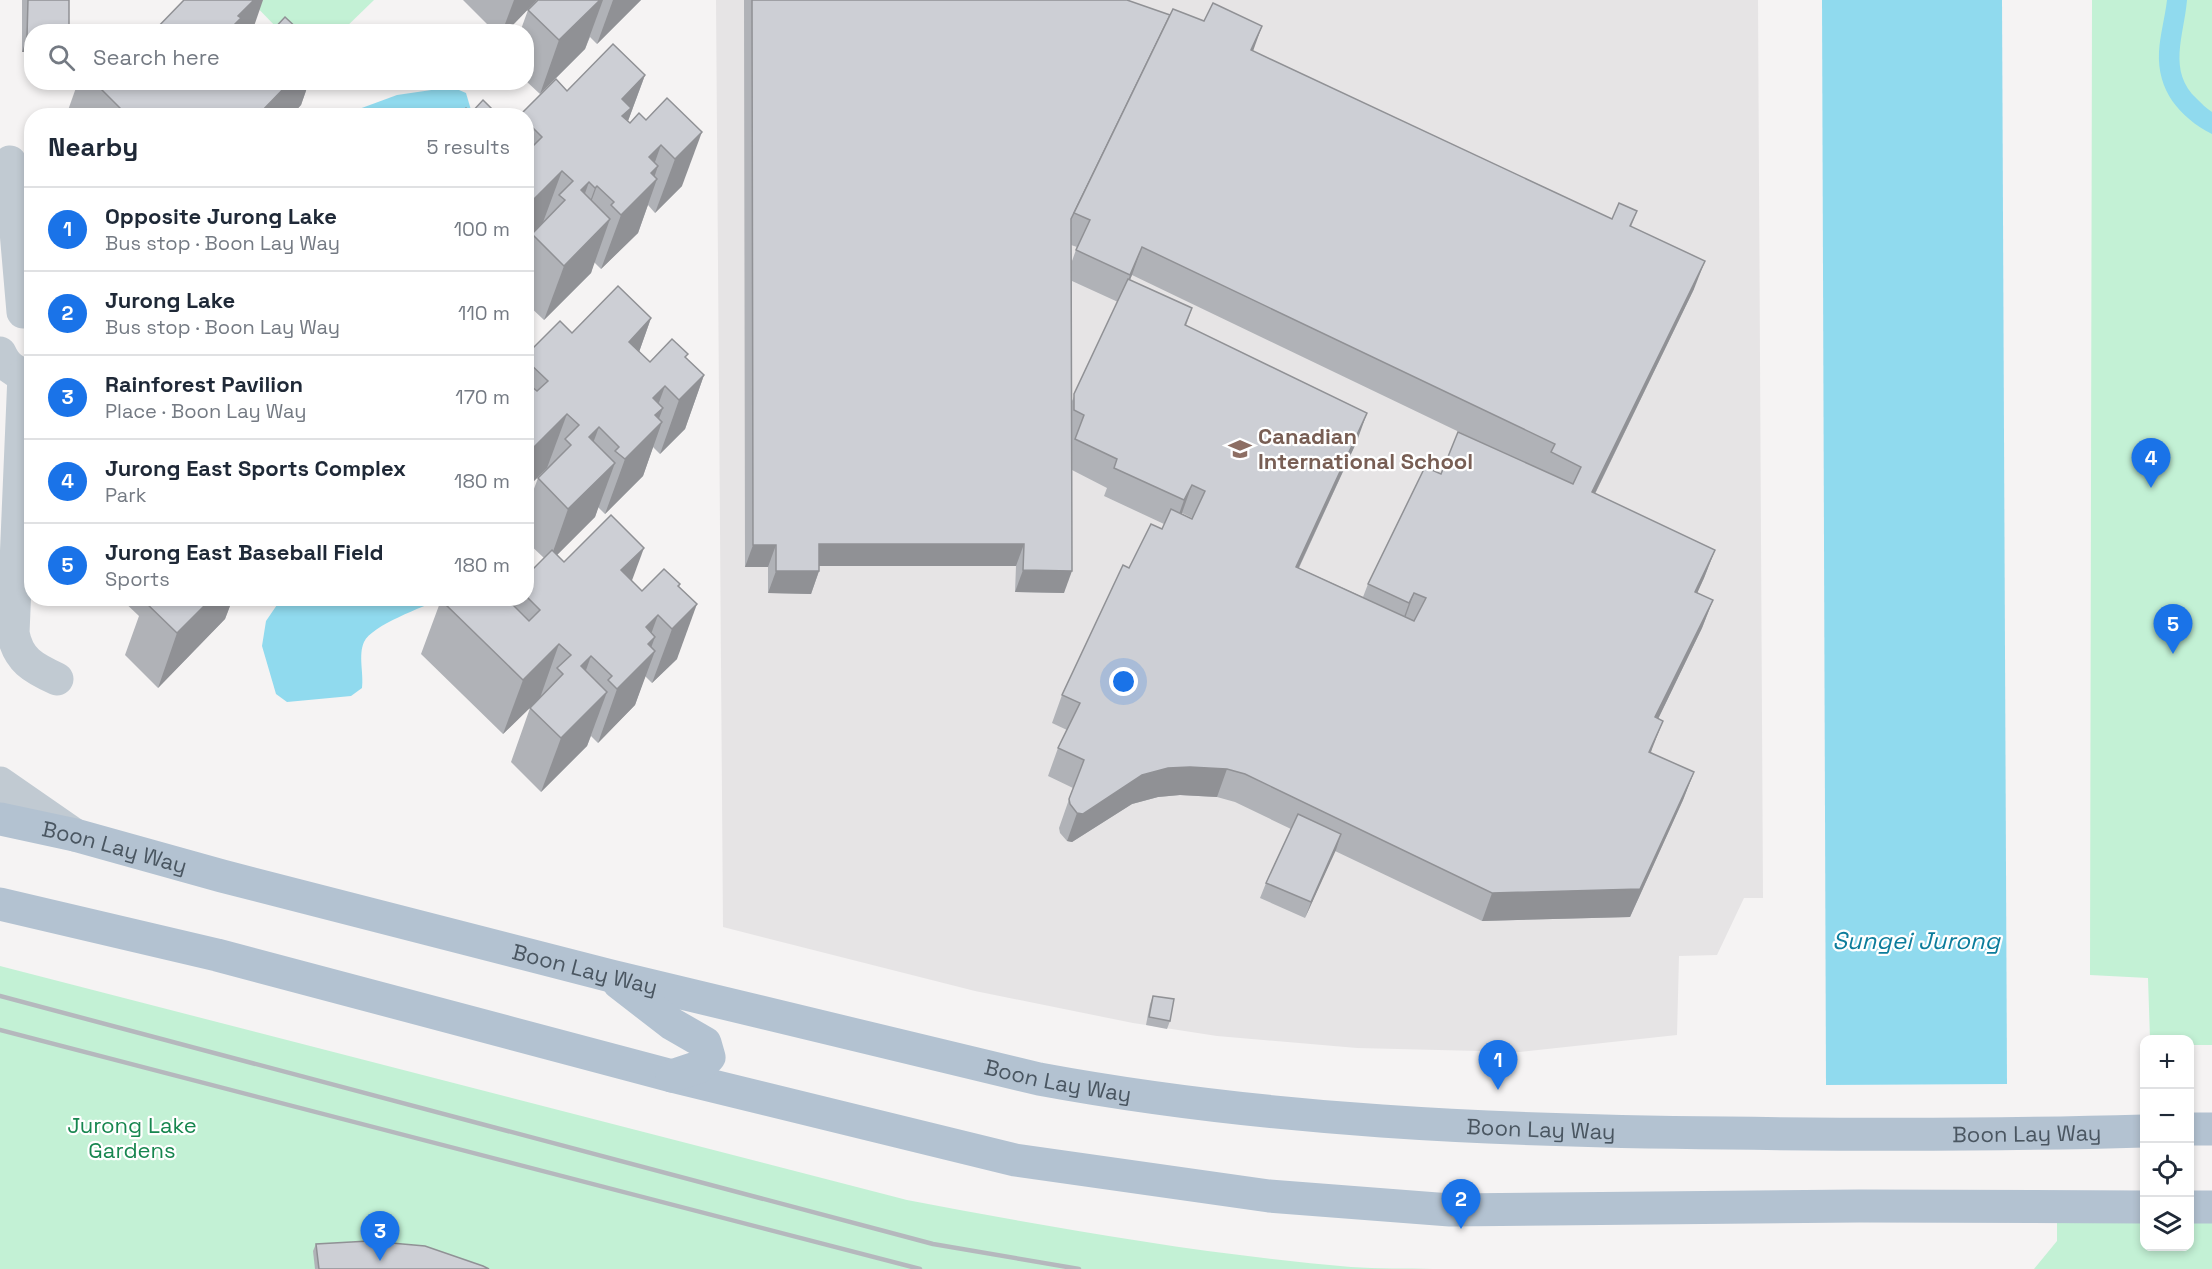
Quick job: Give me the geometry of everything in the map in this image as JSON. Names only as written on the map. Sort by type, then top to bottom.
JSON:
[{"type":"main road","name":"Boon Lay Way","points":[[0,819],[75,835],[222,876],[611,976],[1039,1079],[1088,1088],[1270,1112],[1426,1125],[1601,1132],[1859,1135],[2140,1131]]},
{"type":"main road","points":[[0,904],[217,955],[672,1076],[1015,1161],[1269,1196],[1450,1210],[1859,1206],[2140,1207]]},
{"type":"main road","points":[[611,976],[672,1024],[705,1043],[709,1057],[699,1067],[672,1076]]},
{"type":"main road","points":[[2194,1129],[2212,1129]]},
{"type":"main road","points":[[2194,1207],[2212,1207]]},
{"type":"street","points":[[10,162],[18,318]]},
{"type":"street","points":[[0,353],[14,371],[24,374]]},
{"type":"street","points":[[24,444],[13,633],[18,652],[25,660],[33,667],[57,679]]},
{"type":"street","points":[[0,783],[75,835]]},
{"type":"shaded area","name":"Canadian International School","points":[[716,0],[1758,0],[1763,898],[1744,898],[1717,955],[1679,956],[1677,1035],[1520,1052],[1357,1048],[1217,1036],[1133,1023],[975,991],[723,927]]},
{"type":"green space","points":[[250,0],[374,0],[349,24],[273,24]]},
{"type":"green space","points":[[2092,0],[2212,0],[2212,1045],[2194,1045],[2194,1035],[2150,1035],[2148,978],[2090,975]]},
{"type":"green space","name":"Jurong Lake Gardens","points":[[0,966],[907,1200],[1073,1230],[1239,1255],[1351,1267],[1433,1269],[0,1269]]},
{"type":"green space","points":[[2140,1207],[2140,1251],[2194,1251],[2194,1207],[2212,1207],[2212,1269],[2034,1269],[2057,1241],[2057,1208]]},
{"type":"water","name":"Sungei Jurong","points":[[1822,0],[2002,0],[2007,1084],[1826,1085]]},
{"type":"water","points":[[2167,0],[2187,0],[2180,52],[2182,77],[2199,101],[2212,112],[2212,134],[2180,111],[2166,90],[2159,66],[2159,52]]},
{"type":"water","points":[[431,90],[459,90],[466,93],[470,108],[362,108],[397,95]]},
{"type":"water","points":[[276,606],[425,606],[387,623],[364,642],[361,653],[362,688],[351,696],[287,702],[276,694],[262,646],[266,621]]},
{"type":"building","points":[[28,0],[69,0],[69,24],[27,24]]},
{"type":"building","points":[[184,0],[254,0],[238,16],[241,18],[235,24],[161,24]]},
{"type":"building","points":[[538,0],[600,0],[559,40],[528,10]]},
{"type":"building","points":[[752,0],[1127,0],[1170,15],[1071,219],[1072,571],[1023,570],[1024,544],[819,544],[819,571],[776,571],[776,545],[753,545]]},
{"type":"building","points":[[1213,3],[1262,26],[1251,50],[1612,219],[1619,203],[1637,211],[1630,226],[1705,261],[1592,492],[1715,550],[1695,592],[1713,600],[1655,717],[1663,721],[1649,752],[1694,772],[1640,889],[1492,893],[1245,774],[1227,769],[1168,768],[1142,775],[1083,814],[1077,813],[1070,804],[1069,799],[1084,760],[1058,748],[1080,703],[1062,695],[1123,565],[1129,568],[1151,524],[1162,529],[1171,509],[1192,519],[1205,491],[1192,485],[1184,500],[1114,468],[1117,459],[1075,439],[1084,415],[1074,410],[1074,394],[1128,279],[1192,308],[1185,325],[1367,413],[1296,567],[1414,621],[1426,598],[1414,593],[1409,603],[1368,584],[1425,467],[1441,474],[1458,432],[1573,484],[1581,467],[1551,452],[1555,444],[1142,247],[1130,275],[1076,250],[1090,220],[1074,213],[1173,9],[1204,21]]},
{"type":"building","points":[[285,17],[292,24],[278,24]]},
{"type":"building","points":[[613,44],[645,75],[622,99],[631,108],[622,116],[630,123],[639,113],[646,120],[667,98],[702,132],[675,159],[661,145],[649,157],[658,166],[651,173],[657,179],[621,215],[611,205],[614,202],[597,186],[595,188],[589,182],[581,190],[610,219],[564,266],[534,236],[534,232],[565,200],[559,195],[573,181],[562,171],[534,199],[534,145],[542,137],[534,129],[534,108],[527,108],[556,79],[567,91]]},
{"type":"building","points":[[102,90],[282,90],[265,108],[120,108]]},
{"type":"building","points":[[483,100],[491,108],[476,108]]},
{"type":"building","points":[[618,286],[651,318],[629,342],[650,362],[672,339],[688,354],[685,357],[704,375],[679,400],[665,386],[653,398],[663,408],[655,415],[662,422],[625,459],[615,451],[619,447],[599,427],[589,437],[615,463],[568,509],[538,478],[571,445],[565,439],[579,425],[567,414],[534,447],[534,389],[537,391],[548,381],[534,368],[534,347],[560,321],[572,333]]},
{"type":"building","points":[[611,515],[644,548],[621,570],[642,591],[664,569],[697,604],[672,629],[658,615],[646,627],[655,637],[648,644],[655,651],[617,689],[608,680],[612,676],[591,656],[581,666],[607,692],[561,738],[530,708],[563,674],[557,668],[571,655],[559,644],[523,680],[447,606],[514,606],[529,621],[540,610],[534,604],[534,568],[552,550],[564,562]]},
{"type":"building","points":[[149,606],[204,606],[177,633]]},
{"type":"building","points":[[1298,814],[1341,834],[1311,902],[1266,883]]},
{"type":"building","points":[[1153,996],[1174,999],[1170,1021],[1149,1017]]},
{"type":"building","points":[[369,1241],[425,1246],[489,1269],[319,1269],[316,1244]]},
{"type":"railway","points":[[0,996],[933,1244],[1079,1269]]},
{"type":"railway","points":[[0,1030],[920,1269]]},
{"type":"place","name":"Canadian International School","points":[[1240,449]]},
{"type":"place","name":"Jurong East Sports Complex","points":[[2151,488]]},
{"type":"place","name":"Jurong East Baseball Field","points":[[2173,654]]},
{"type":"place","name":"Opposite Jurong Lake","points":[[1498,1090]]},
{"type":"place","name":"Jurong Lake","points":[[1461,1229]]},
{"type":"place","name":"Rainforest Pavilion","points":[[380,1261]]}]
